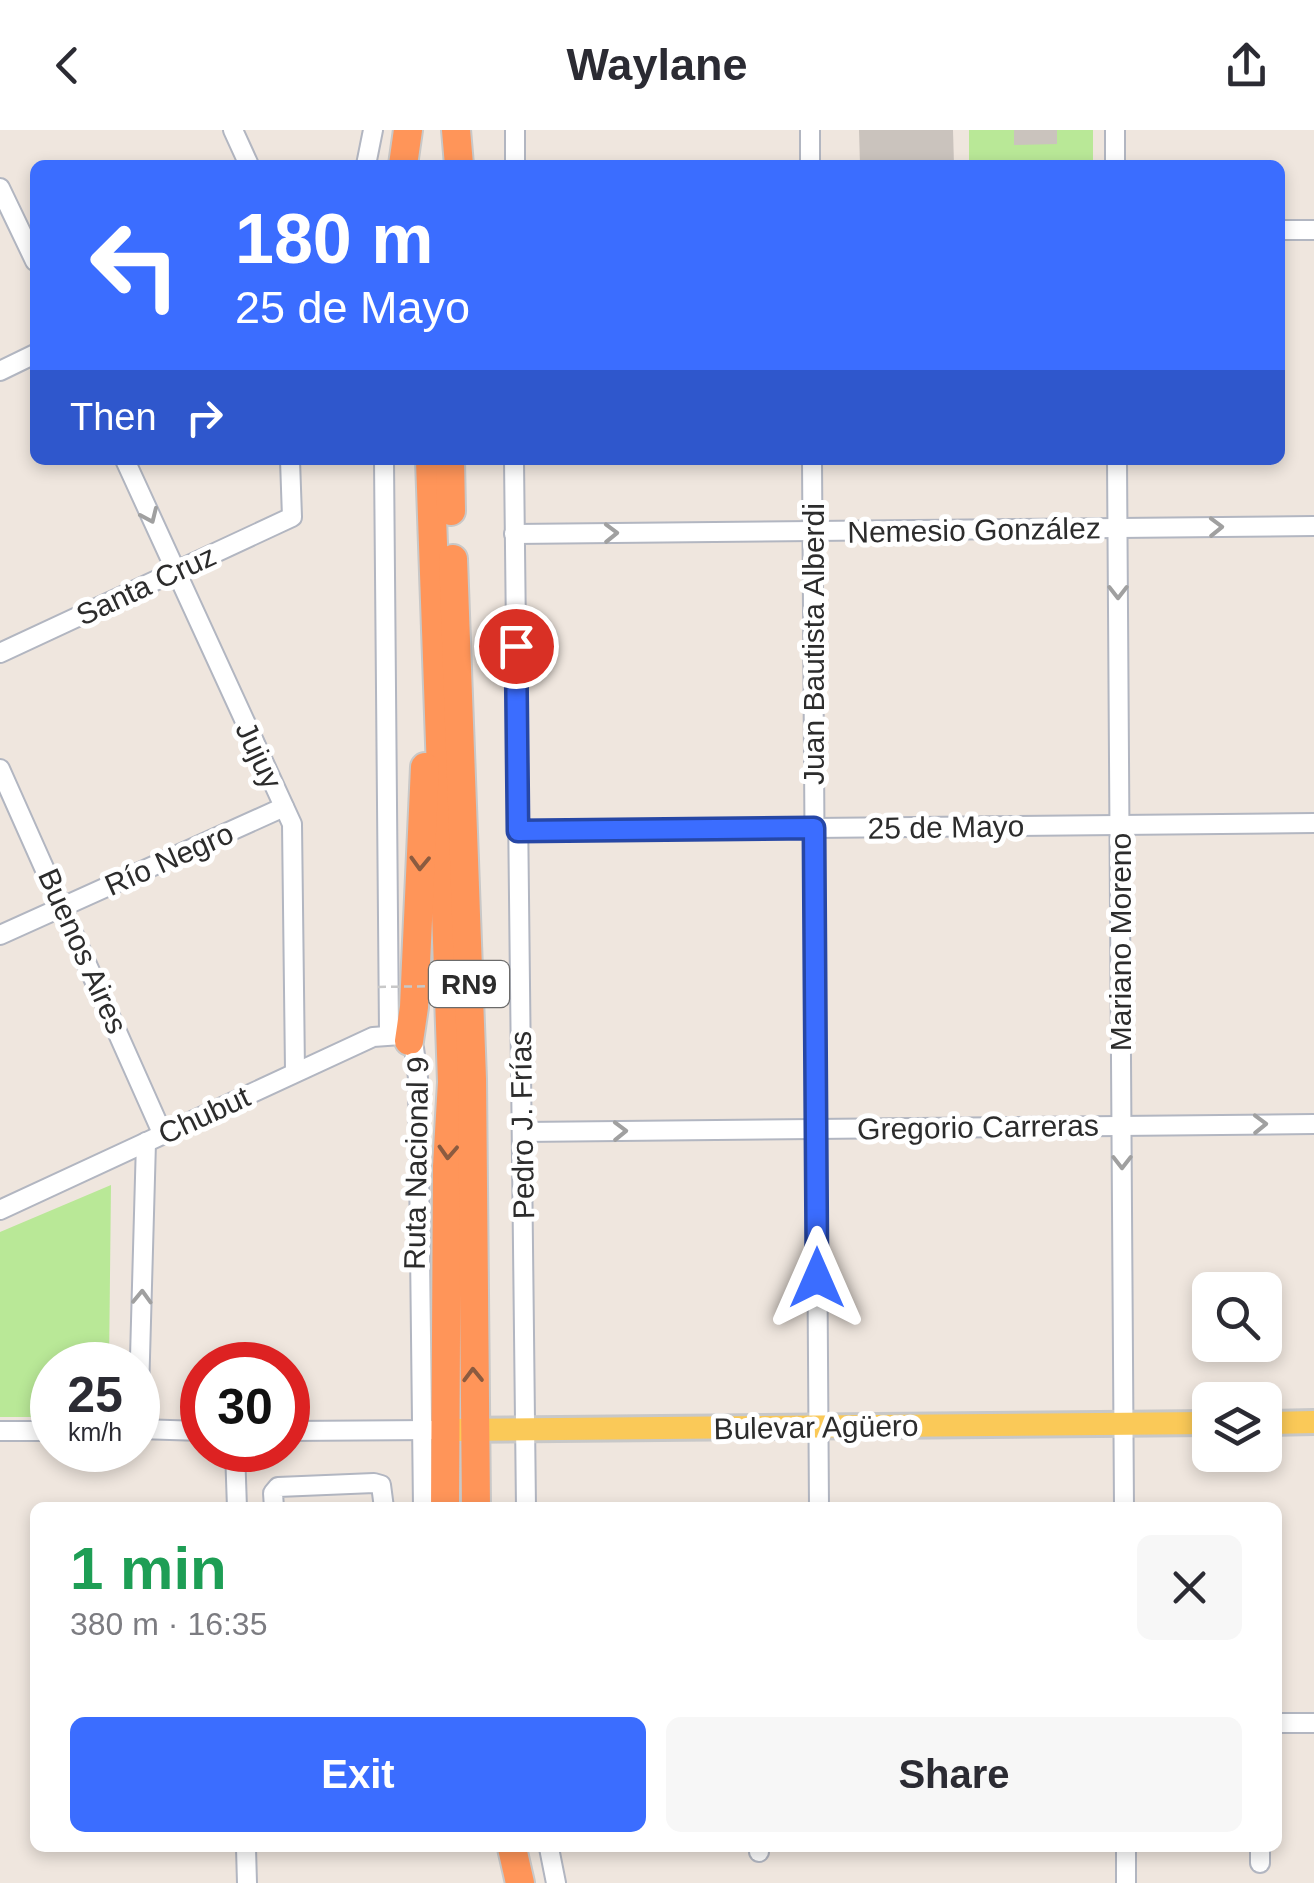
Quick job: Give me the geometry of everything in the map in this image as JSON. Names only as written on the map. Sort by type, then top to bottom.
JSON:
[{"type":"highway","points":[[404,160],[408,130]]},
{"type":"highway","points":[[420,130],[420,160]]},
{"type":"highway","points":[[441,130],[441,160]]},
{"type":"highway","points":[[456,130],[459,160]]},
{"type":"highway","name":"Ruta Nacional 9","points":[[430,465],[452,1082],[434,1430],[444,1502]]},
{"type":"highway","name":"Ruta Nacional 9","points":[[450,465],[472,1079],[476,1502]]},
{"type":"highway","points":[[399,1037],[414,1007],[427,719],[436,626]]},
{"type":"main road","points":[[1282,1423],[1314,1422]]},
{"type":"main road","name":"Bulevar Agüero","points":[[434,1430],[1192,1423]]},
{"type":"street","points":[[233,130],[247,160]]},
{"type":"street","points":[[367,160],[374,130]]},
{"type":"street","points":[[515,130],[515,160]]},
{"type":"street","points":[[810,130],[810,160]]},
{"type":"street","points":[[1115,130],[1115,160]]},
{"type":"street","points":[[0,188],[30,251]]},
{"type":"street","points":[[1285,230],[1314,230]]},
{"type":"street","points":[[0,370],[30,356]]},
{"type":"street","name":"Jujuy","points":[[127,465],[292,824],[295,1072]]},
{"type":"street","name":"Santa Cruz","points":[[0,653],[292,517],[290,465]]},
{"type":"street","points":[[384,465],[399,1037],[414,1048],[418,1078],[434,1430],[424,1502]]},
{"type":"street","name":"Pedro J. Frías","points":[[514,465],[526,1502]]},
{"type":"street","name":"Juan Bautista Alberdi","points":[[812,465],[819,1502]]},
{"type":"street","name":"Mariano Moreno","points":[[1117,465],[1124,1502]]},
{"type":"street","name":"Nemesio González","points":[[514,534],[1314,526]]},
{"type":"street","name":"Buenos Aires","points":[[0,768],[64,906],[155,1138]]},
{"type":"street","name":"Río Negro","points":[[0,935],[284,807]]},
{"type":"street","name":"25 de Mayo","points":[[518,831],[1314,823]]},
{"type":"street","name":"Chubut","points":[[0,1210],[373,1037],[399,1037]]},
{"type":"street","name":"Gregorio Carreras","points":[[523,1132],[1314,1124]]},
{"type":"street","points":[[143,1342],[155,1138]]},
{"type":"street","points":[[310,1431],[434,1430]]},
{"type":"street","points":[[0,1432],[30,1431]]},
{"type":"street","points":[[236,1472],[237,1502]]},
{"type":"street","points":[[274,1502],[273,1493],[278,1487],[374,1483],[381,1486],[383,1502]]},
{"type":"street","points":[[1282,1723],[1314,1722]]},
{"type":"street","points":[[246,1852],[248,1883]]},
{"type":"street","points":[[550,1852],[556,1883]]},
{"type":"street","points":[[1126,1852],[1126,1883]]},
{"type":"path","points":[[378,988],[505,984]]},
{"type":"green space","points":[[969,130],[1093,130],[1093,160],[969,160]]},
{"type":"green space","points":[[111,1185],[109,1342],[30,1342],[30,1417],[0,1417],[0,1232]]},
{"type":"building","points":[[859,130],[953,130],[954,160],[860,160]]},
{"type":"building","points":[[1014,130],[1057,130],[1057,144],[1014,145]]},
{"type":"route","points":[[516,646],[518,831],[814,828],[817,1278]]}]
